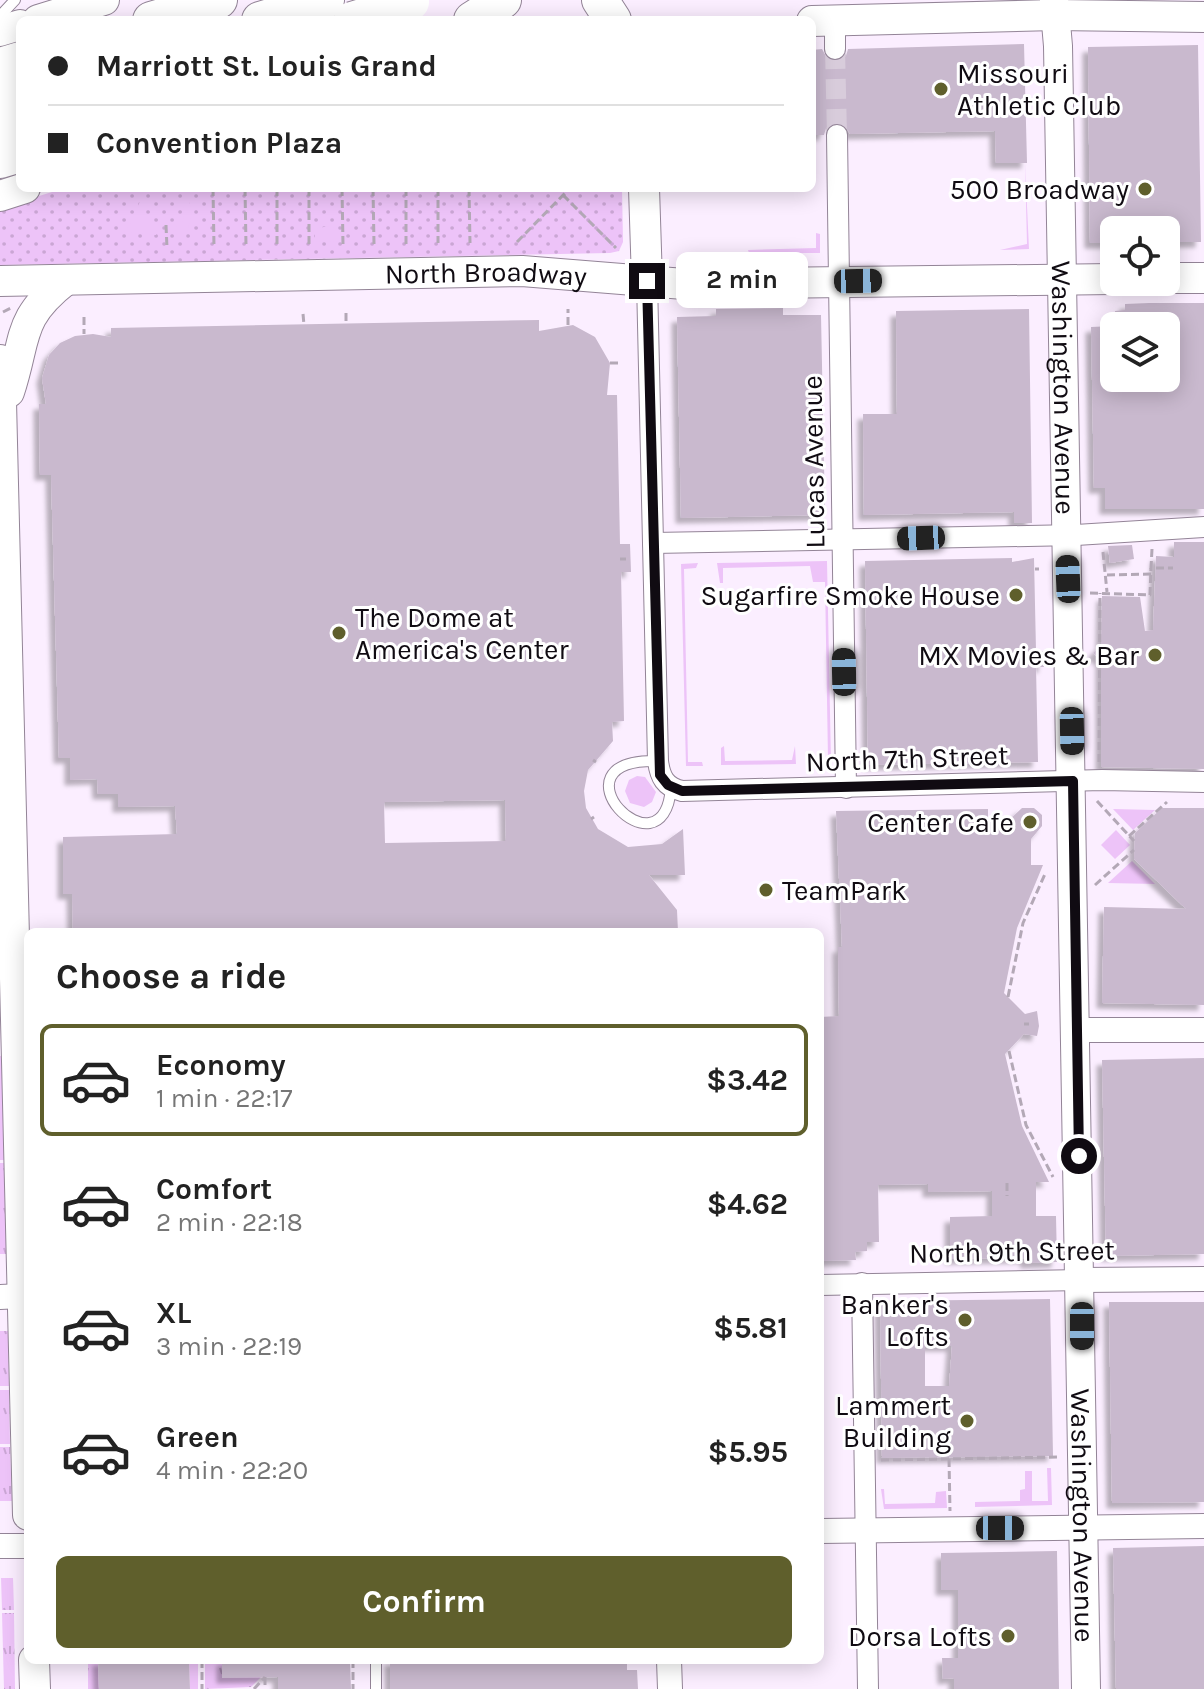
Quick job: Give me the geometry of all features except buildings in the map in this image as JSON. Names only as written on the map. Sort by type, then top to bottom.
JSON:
[{"type":"highway","points":[[165,16],[219,0]]},
{"type":"highway","points":[[273,16],[326,0]]},
{"type":"highway","points":[[365,16],[417,0]]},
{"type":"highway","points":[[446,16],[467,0]]},
{"type":"highway","points":[[478,16],[503,0]]},
{"type":"main road","points":[[51,16],[104,0]]},
{"type":"main road","points":[[827,30],[1054,8],[1204,17]]},
{"type":"main road","name":"Washington Avenue","points":[[1054,8],[1078,1030],[1086,1689]]},
{"type":"main road","points":[[644,192],[647,281]]},
{"type":"main road","name":"North Broadway","points":[[0,281],[522,271],[684,284],[1100,279]]},
{"type":"main road","points":[[1180,278],[1204,278]]},
{"type":"main road","points":[[3,409],[30,316],[43,299],[66,280]]},
{"type":"main road","points":[[0,360],[3,409],[10,1297],[24,1467]]},
{"type":"main road","points":[[34,1664],[35,1689]]},
{"type":"street","name":"Lucas Avenue","points":[[837,135],[846,788]]},
{"type":"street","points":[[647,281],[653,543],[664,776]]},
{"type":"street","points":[[653,543],[1067,535],[1204,527]]},
{"type":"street","name":"North 7th Street","points":[[664,776],[682,791],[1073,781],[1204,782]]},
{"type":"street","points":[[1078,1030],[1204,1030]]},
{"type":"street","name":"North 9th Street","points":[[824,1285],[1204,1279]]},
{"type":"street","points":[[862,1283],[868,1689]]},
{"type":"street","points":[[824,1531],[1204,1526]]},
{"type":"street","points":[[0,1546],[24,1546]]},
{"type":"street","points":[[669,1664],[670,1689]]},
{"type":"lane","points":[[0,16],[15,0]]},
{"type":"lane","points":[[637,761],[664,776],[668,806],[653,819],[644,822],[625,817],[612,803],[611,784],[620,768],[637,761]]},
{"type":"lane","points":[[376,1664],[376,1689]]},
{"type":"path","points":[[213,192],[214,247]]},
{"type":"path","points":[[245,192],[246,246]]},
{"type":"path","points":[[277,192],[277,246]]},
{"type":"path","points":[[309,192],[309,245]]},
{"type":"path","points":[[342,192],[343,245]]},
{"type":"path","points":[[373,192],[374,244]]},
{"type":"path","points":[[406,192],[406,244]]},
{"type":"path","points":[[438,192],[438,243]]},
{"type":"path","points":[[469,192],[470,243]]},
{"type":"path","points":[[517,242],[566,192]]},
{"type":"path","points":[[563,195],[616,248]]},
{"type":"path","points":[[166,225],[167,248]]},
{"type":"path","points":[[568,309],[568,325]]},
{"type":"path","points":[[346,313],[346,324]]},
{"type":"path","points":[[303,314],[304,325]]},
{"type":"path","points":[[84,317],[84,334]]},
{"type":"path","points":[[610,363],[622,363]]},
{"type":"path","points":[[1102,544],[1107,575],[1106,593]]},
{"type":"path","points":[[1092,593],[1150,595],[1152,556]]},
{"type":"path","points":[[1151,568],[1173,568]]},
{"type":"path","points":[[1107,575],[1151,574]]},
{"type":"path","points":[[1099,763],[1100,593]]},
{"type":"path","points":[[1092,653],[1100,653]]},
{"type":"path","points":[[1097,801],[1134,841]]},
{"type":"path","points":[[1129,836],[1167,802]]},
{"type":"path","points":[[1095,885],[1134,850]]},
{"type":"path","points":[[1008,997],[1023,923],[1045,874]]},
{"type":"path","points":[[1009,1051],[1026,1125],[1053,1177]]},
{"type":"path","points":[[1007,1183],[1007,1196]]},
{"type":"path","points":[[879,1460],[1057,1457]]},
{"type":"path","points":[[949,1458],[950,1511]]},
{"type":"path","points":[[202,1664],[202,1689]]},
{"type":"path","points":[[353,1664],[353,1689]]},
{"type":"path","points":[[254,1689],[265,1677],[265,1689]]},
{"type":"green space","points":[[1025,163],[1029,249],[1000,250],[1027,244]]},
{"type":"green space","points":[[52,192],[622,192],[623,242],[619,251],[610,253],[0,265],[0,208]]},
{"type":"green space","points":[[189,199],[192,215],[187,231],[177,236],[175,229],[184,219],[183,203]]},
{"type":"green space","points":[[140,201],[146,204],[146,219],[157,230],[156,235],[124,232],[133,220]]},
{"type":"green space","points":[[328,226],[338,228],[338,241],[315,242],[315,229]]},
{"type":"green space","points":[[816,233],[820,234],[820,253],[749,253],[748,250],[816,248]]},
{"type":"green space","points":[[827,561],[831,763],[814,763],[816,759],[828,759],[825,582],[813,582],[810,566],[723,568],[723,583],[720,583],[717,563]]},
{"type":"green space","points":[[698,563],[696,568],[684,569],[688,762],[702,762],[703,766],[686,766],[681,564]]},
{"type":"green space","points":[[724,746],[725,761],[792,760],[795,746],[796,764],[721,765],[721,748]]},
{"type":"green space","points":[[637,776],[645,777],[656,792],[652,802],[644,807],[630,803],[625,791],[629,780]]},
{"type":"green space","points":[[1113,809],[1155,810],[1133,830]]},
{"type":"green space","points":[[1116,830],[1130,845],[1115,859],[1101,845]]},
{"type":"green space","points":[[1132,861],[1155,884],[1108,883]]},
{"type":"green space","points":[[0,1056],[3,1056],[5,1160],[0,1160]]},
{"type":"green space","points":[[0,1163],[5,1163],[7,1254],[0,1254]]},
{"type":"green space","points":[[0,1331],[8,1331],[9,1386],[0,1386]]},
{"type":"green space","points":[[0,1390],[9,1390],[10,1444],[0,1444]]},
{"type":"green space","points":[[0,1447],[10,1447],[12,1501],[0,1501]]},
{"type":"green space","points":[[1047,1468],[1051,1468],[1052,1505],[975,1507],[975,1502],[1020,1501],[1020,1490],[1025,1489],[1025,1471],[1032,1471],[1032,1501],[1048,1501]]},
{"type":"green space","points":[[881,1489],[884,1489],[885,1504],[935,1503],[936,1492],[946,1491],[947,1508],[884,1509]]},
{"type":"green space","points":[[1,1578],[13,1578],[14,1610],[2,1610]]},
{"type":"green space","points":[[2,1613],[14,1613],[15,1689],[4,1689]]},
{"type":"green space","points":[[88,1664],[98,1664],[99,1689],[88,1689]]},
{"type":"green space","points":[[189,1664],[198,1664],[198,1689],[190,1689]]},
{"type":"green space","points":[[205,1664],[222,1664],[222,1677],[261,1677],[251,1687],[205,1689]]},
{"type":"tunnel","points":[[835,49],[837,135]]},
{"type":"place","name":"Missouri Athletic Club","points":[[941,89]]},
{"type":"place","name":"500 Broadway","points":[[1145,189]]},
{"type":"place","name":"Sugarfire Smoke House","points":[[1016,595]]},
{"type":"place","name":"The Dome at America's Center","points":[[339,633]]},
{"type":"place","name":"MX Movies & Bar","points":[[1155,655]]},
{"type":"place","name":"Center Cafe","points":[[1030,822]]},
{"type":"place","name":"TeamPark","points":[[766,890]]},
{"type":"place","name":"Banker's Lofts","points":[[965,1320]]},
{"type":"place","name":"Lammert Building","points":[[967,1421]]},
{"type":"place","name":"Dorsa Lofts","points":[[1008,1636]]},
{"type":"route","points":[[647,281],[660,775],[668,785],[682,791],[1073,781],[1079,1156]]}]
